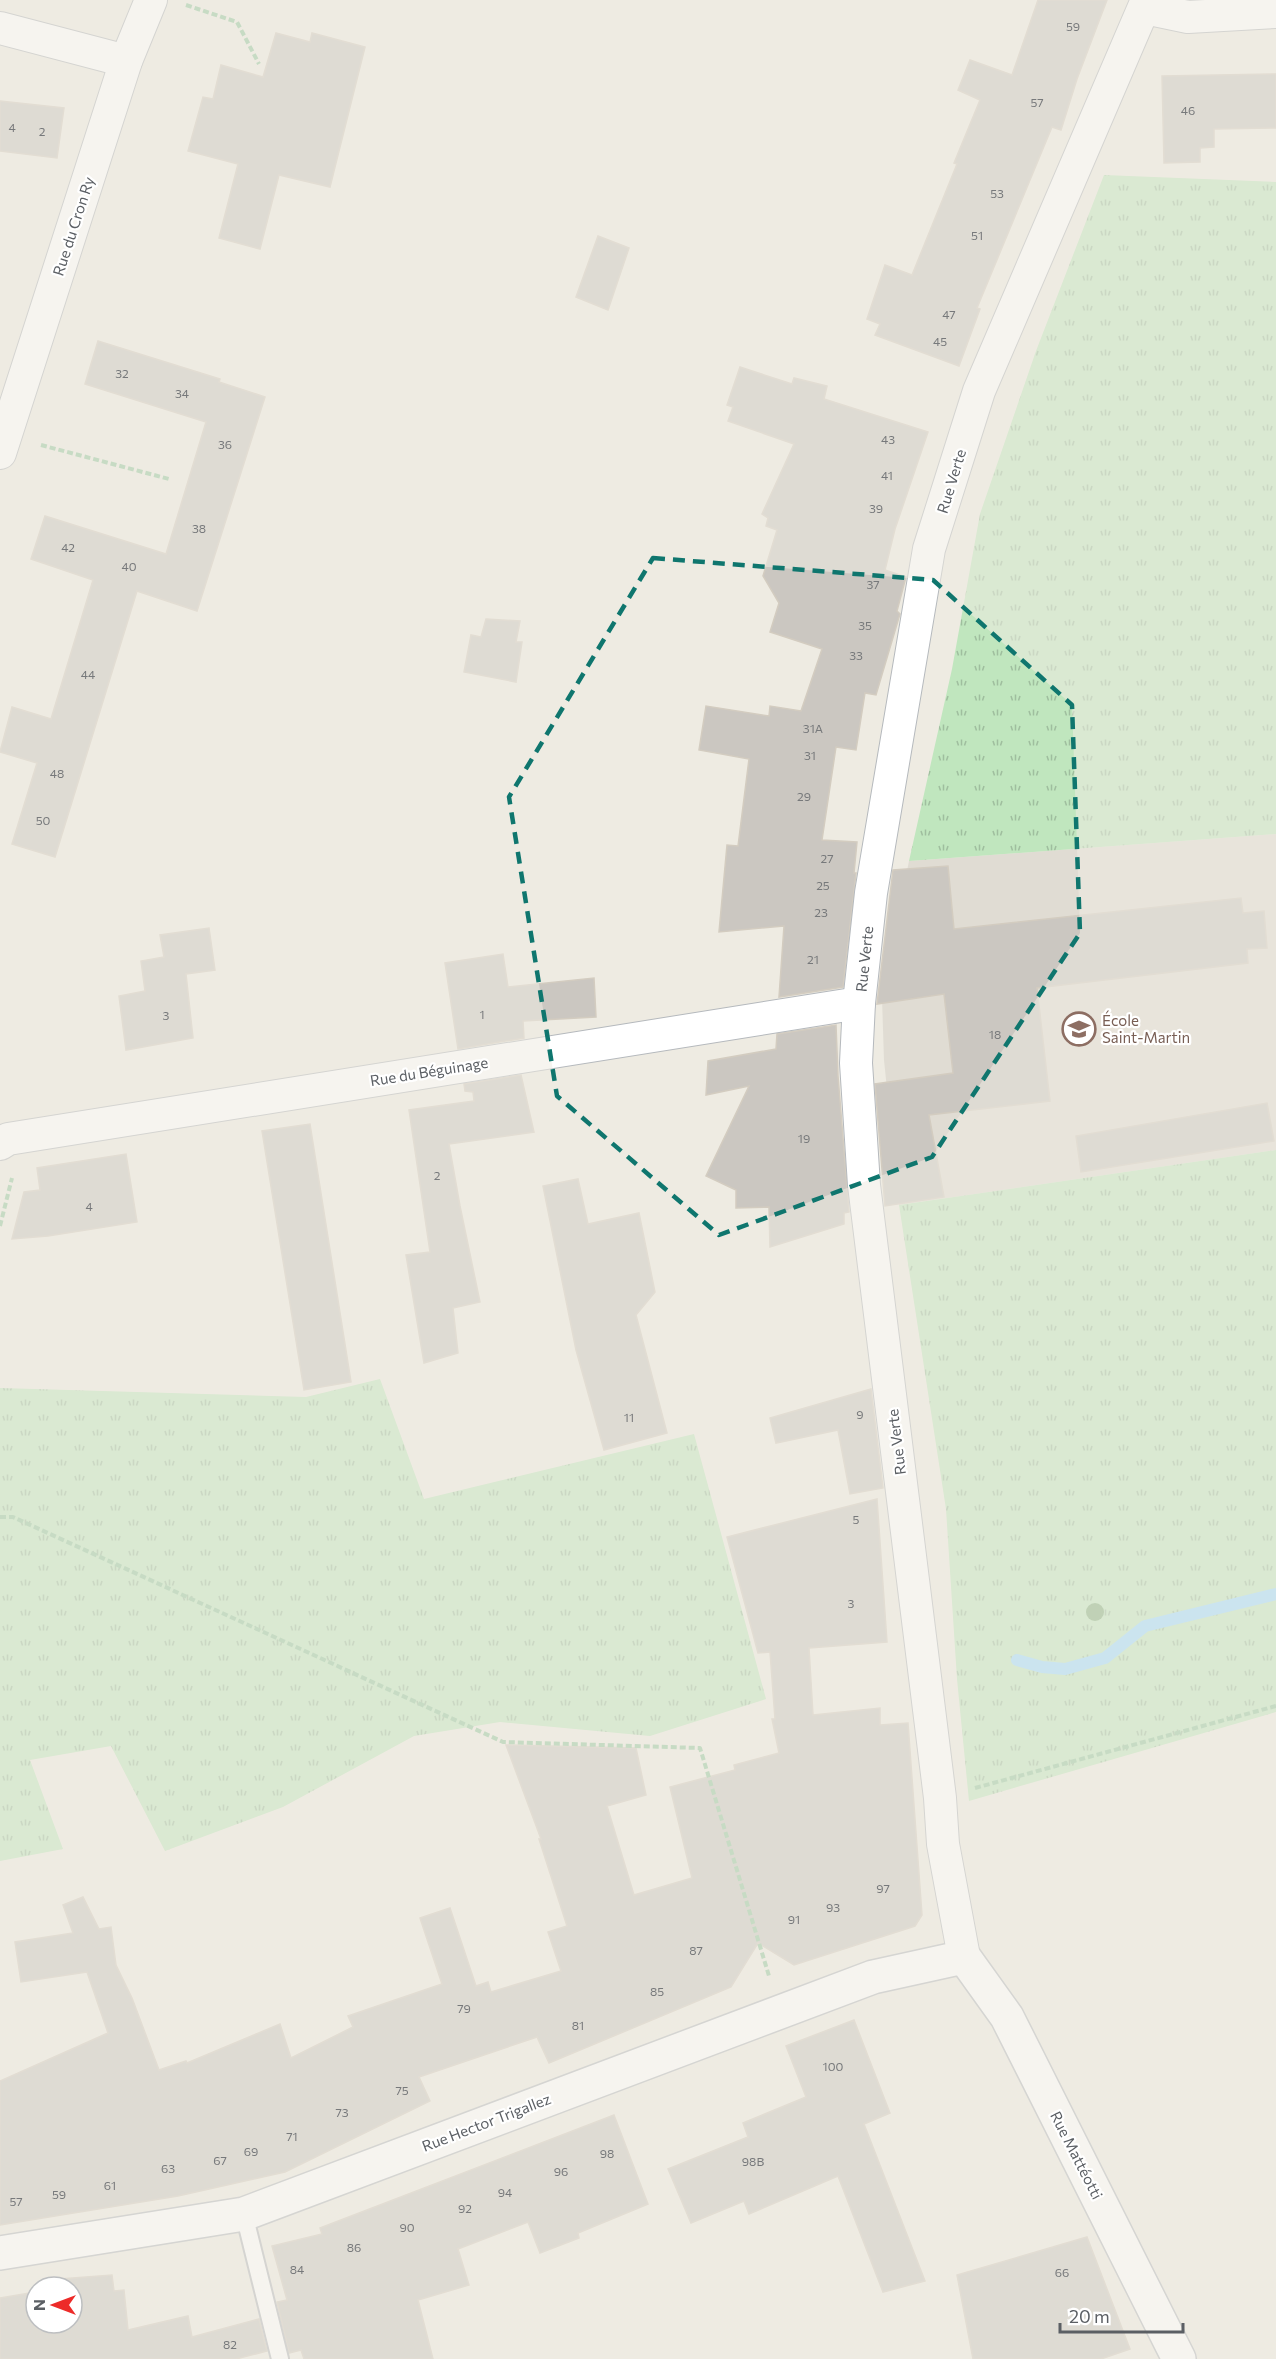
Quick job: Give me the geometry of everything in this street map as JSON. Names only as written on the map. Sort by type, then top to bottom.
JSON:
[{"type":"street","name":"Rue du Cron Ry","points":[[3,444],[126,61],[165,2]]},
{"type":"street","points":[[1146,4],[1188,17],[1276,12]]},
{"type":"street","name":"Rue Verte","points":[[964,1958],[943,1844],[940,1798],[864,1185],[856,1063],[859,1003],[871,893],[929,549],[979,391],[1146,4]]},
{"type":"street","points":[[0,28],[126,61]]},
{"type":"street","name":"Rue du Béguinage","points":[[0,1144],[8,1138],[859,1003]]},
{"type":"street","name":"Rue Hector Trigallez","points":[[0,2253],[244,2214],[873,1977],[964,1958]]},
{"type":"street","name":"Rue Mattéotti","points":[[964,1958],[1007,2017],[1179,2359]]},
{"type":"lane","points":[[244,2214],[280,2359]]},
{"type":"path","points":[[165,2],[237,22],[259,64]]},
{"type":"path","points":[[3,444],[169,479]]},
{"type":"path","points":[[0,1517],[13,1518],[503,1742],[700,1748],[780,2011]]},
{"type":"path","points":[[940,1798],[1276,1706]]},
{"type":"highlighted area","points":[[653,558],[933,580],[1072,705],[1080,933],[932,1157],[719,1235],[557,1096],[509,797]]},
{"type":"shaded area","name":"École Saint-Martin","points":[[1276,834],[1276,1150],[899,1205],[884,1060],[882,998],[909,861]]},
{"type":"green space","points":[[1104,175],[1276,182],[1276,834],[909,861],[952,669],[980,514],[1036,351]]},
{"type":"green space","points":[[1276,1150],[1276,1712],[969,1801],[957,1679],[946,1509],[899,1205]]},
{"type":"green space","points":[[380,1379],[424,1499],[694,1434],[766,1699],[650,1736],[500,1722],[414,1736],[283,1807],[165,1851],[111,1746],[30,1760],[63,1849],[0,1861],[0,1388],[306,1397]]},
{"type":"building","points":[[1038,0],[1107,0],[1077,79],[1061,130],[1052,127],[977,308],[980,309],[959,366],[875,335],[880,324],[867,319],[885,265],[912,275],[957,164],[954,163],[980,100],[958,90],[970,60],[1012,75]]},
{"type":"building","points":[[276,33],[310,42],[312,33],[365,47],[330,187],[279,175],[260,249],[219,238],[238,164],[188,151],[203,97],[213,99],[221,65],[263,77]]},
{"type":"building","points":[[1276,74],[1276,128],[1214,129],[1214,147],[1200,148],[1200,162],[1164,163],[1162,76]]},
{"type":"building","points":[[0,101],[64,108],[57,158],[0,151]]},
{"type":"building","points":[[598,236],[629,248],[608,310],[576,297]]},
{"type":"building","points":[[98,341],[220,379],[219,382],[265,397],[197,611],[137,591],[55,857],[12,844],[37,763],[0,752],[12,707],[51,719],[93,580],[31,559],[45,516],[166,554],[206,422],[85,384]]},
{"type":"building","points":[[740,367],[792,384],[794,378],[827,386],[824,399],[928,432],[895,529],[885,570],[906,577],[897,611],[900,614],[876,695],[865,693],[856,750],[836,747],[822,840],[857,842],[854,873],[856,873],[843,987],[779,997],[784,926],[719,932],[727,845],[738,846],[749,759],[699,750],[706,706],[769,716],[770,706],[801,711],[822,649],[770,632],[779,603],[763,576],[777,530],[766,526],[768,518],[762,514],[794,444],[728,421],[733,407],[727,405]]},
{"type":"building","points":[[486,619],[520,621],[516,642],[522,642],[516,682],[464,672],[471,635],[481,637]]},
{"type":"building","points":[[948,866],[954,929],[1241,898],[1243,913],[1264,911],[1267,948],[1247,949],[1248,963],[1037,988],[1050,1101],[929,1115],[944,1197],[885,1206],[875,1084],[953,1073],[944,994],[877,1004],[893,870]]},
{"type":"building","points":[[209,928],[215,970],[186,974],[193,1038],[126,1050],[119,996],[145,991],[141,961],[164,957],[160,935]]},
{"type":"building","points":[[503,954],[508,987],[594,978],[596,1017],[523,1021],[524,1038],[458,1049],[445,963]]},
{"type":"building","points":[[836,1025],[849,1212],[844,1213],[844,1224],[770,1247],[769,1207],[736,1208],[736,1190],[706,1176],[749,1086],[706,1095],[708,1061],[776,1049],[777,1034]]},
{"type":"building","points":[[521,1075],[534,1132],[449,1144],[480,1302],[453,1308],[458,1353],[424,1363],[406,1255],[430,1252],[409,1110],[474,1101],[473,1092],[465,1091],[464,1084]]},
{"type":"building","points":[[1267,1103],[1274,1141],[1081,1172],[1076,1136]]},
{"type":"building","points":[[310,1124],[351,1382],[304,1390],[262,1131]]},
{"type":"building","points":[[126,1154],[137,1222],[48,1236],[12,1239],[24,1192],[40,1190],[37,1168]]},
{"type":"building","points":[[578,1179],[588,1224],[639,1213],[655,1292],[636,1315],[667,1433],[604,1450],[576,1350],[543,1186]]},
{"type":"building","points":[[871,1389],[883,1488],[850,1494],[838,1430],[776,1443],[770,1418]]},
{"type":"building","points":[[877,1499],[887,1642],[809,1648],[813,1715],[880,1708],[880,1725],[908,1723],[922,1915],[915,1926],[794,1965],[758,1943],[731,1987],[549,2063],[537,2037],[419,2077],[430,2101],[285,2172],[178,2196],[0,2225],[0,2081],[108,2033],[87,1972],[21,1982],[15,1942],[73,1933],[63,1905],[83,1897],[99,1929],[111,1927],[116,1965],[132,1998],[159,2070],[186,2061],[187,2063],[280,2024],[291,2058],[353,2027],[348,2016],[442,1984],[420,1918],[450,1908],[476,1986],[488,1982],[491,1992],[561,1971],[548,1932],[567,1926],[539,1839],[541,1839],[506,1745],[636,1748],[646,1795],[607,1806],[634,1895],[692,1878],[670,1787],[735,1770],[734,1765],[779,1753],[772,1719],[775,1719],[770,1652],[758,1653],[727,1537]]},
{"type":"building","points":[[854,2020],[890,2113],[864,2124],[925,2281],[883,2292],[838,2176],[749,2214],[744,2201],[691,2223],[668,2169],[748,2137],[743,2123],[806,2097],[786,2046]]},
{"type":"building","points":[[614,2115],[648,2204],[578,2233],[579,2238],[540,2253],[528,2222],[458,2249],[469,2285],[418,2300],[433,2359],[304,2359],[301,2350],[289,2353],[277,2302],[287,2300],[272,2246],[322,2234],[320,2228]]},
{"type":"building","points":[[1087,2237],[1130,2349],[1101,2359],[973,2359],[957,2275]]},
{"type":"building","points":[[112,2275],[114,2291],[124,2290],[128,2330],[188,2316],[192,2337],[259,2319],[267,2351],[236,2359],[0,2359],[0,2298],[24,2294],[24,2335],[84,2335],[84,2277]]},
{"type":"waterway","points":[[1017,1660],[1042,1667],[1065,1669],[1105,1658],[1145,1626],[1276,1594]]},
{"type":"place","name":"École Saint-Martin","points":[[1079,1029]]}]
